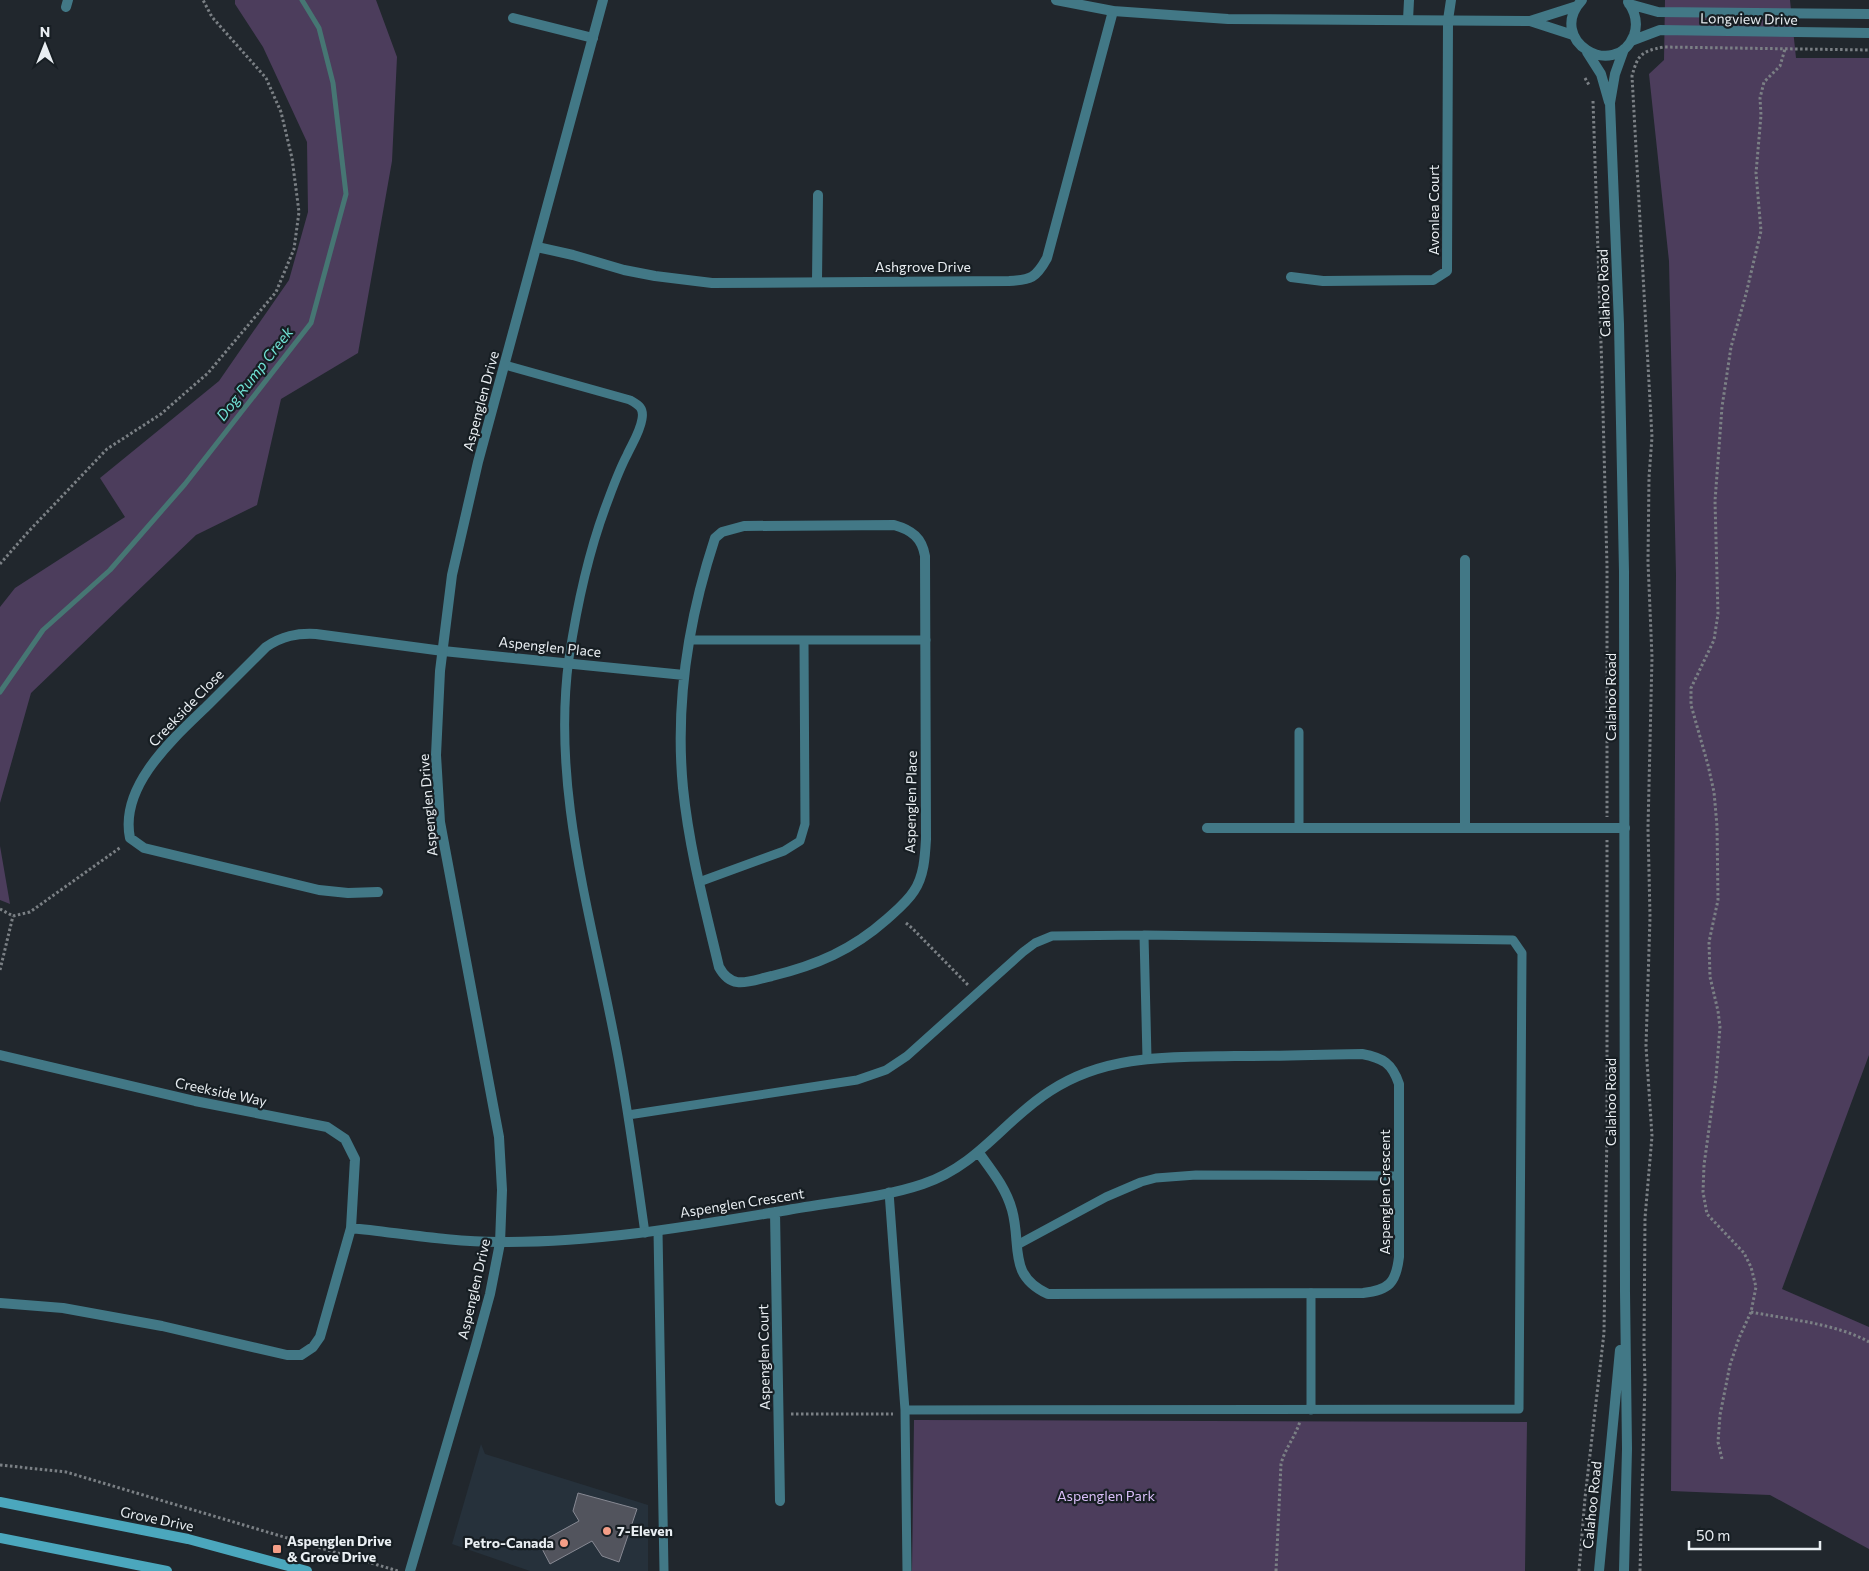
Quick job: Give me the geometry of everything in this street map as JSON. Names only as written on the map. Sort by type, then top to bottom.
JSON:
[{"type":"main road","name":"Grove Drive","points":[[0,1502],[188,1539],[307,1571]]},
{"type":"main road","points":[[0,1538],[167,1571]]},
{"type":"street","name":"Aspenglen Drive","points":[[410,1571],[490,1294],[500,1242],[502,1190],[499,1137],[440,822],[436,755],[440,671],[452,575],[478,462],[603,0]]},
{"type":"street","points":[[1056,0],[1113,11],[1228,19],[1530,21],[1573,35],[1573,15],[1580,3]]},
{"type":"street","points":[[1408,20],[1409,0]]},
{"type":"street","points":[[1448,20],[1451,0]]},
{"type":"street","name":"Longview Drive","points":[[1627,2],[1658,12],[1869,14]]},
{"type":"street","name":"Calahoo Road","points":[[1624,1571],[1628,1449],[1625,1292],[1624,581],[1619,324],[1610,102],[1615,74],[1635,32],[1634,12],[1627,2]]},
{"type":"street","points":[[1530,21],[1580,3]]},
{"type":"street","name":"Ashgrove Drive","points":[[537,247],[624,270],[712,283],[1022,281],[1034,277],[1041,270],[1047,258],[1113,11]]},
{"type":"street","points":[[513,18],[593,38]]},
{"type":"street","name":"Avonlea Court","points":[[1291,277],[1323,281],[1433,280],[1447,271],[1448,20]]},
{"type":"street","name":"Longview Drive","points":[[1586,51],[1596,55],[1616,54],[1628,45],[1660,30],[1869,33]]},
{"type":"street","name":"Calahoo Road","points":[[1573,35],[1601,74],[1610,102]]},
{"type":"street","points":[[817,281],[818,195]]},
{"type":"street","name":"Aspenglen Place","points":[[894,525],[913,532],[924,548],[925,556],[926,640],[926,839],[921,875],[915,890],[906,901],[867,936],[832,957],[792,971],[738,982],[730,981],[724,976],[719,966],[699,882],[683,788],[681,740],[684,675],[709,556],[715,538],[722,532],[744,526],[894,525]]},
{"type":"street","points":[[1465,560],[1465,828]]},
{"type":"street","name":"Creekside Close","points":[[130,838],[127,824],[134,795],[150,765],[172,740],[266,647],[278,639],[290,635],[309,634],[443,651]]},
{"type":"street","name":"Aspenglen Place","points":[[443,651],[684,675]]},
{"type":"street","points":[[1207,828],[1625,828]]},
{"type":"street","points":[[130,838],[144,848],[319,890],[348,893],[378,892]]},
{"type":"street","name":"Aspenglen Crescent","points":[[500,1242],[645,1234],[907,1189],[944,1176],[978,1154],[1030,1106],[1057,1087],[1104,1066],[1147,1058],[1362,1054],[1386,1063],[1395,1071],[1399,1084],[1400,1257],[1398,1271],[1394,1281],[1386,1288],[1377,1291],[1048,1294],[1028,1282],[1022,1273],[1019,1263],[1015,1224],[1006,1194],[999,1181],[978,1154]]},
{"type":"street","name":"Creekside Way","points":[[0,1055],[195,1101],[326,1127],[345,1139],[355,1159],[351,1228],[320,1338],[313,1347],[301,1355],[276,1353],[162,1326],[63,1308],[0,1303]]},
{"type":"street","name":"Aspenglen Court","points":[[775,1212],[780,1501]]},
{"type":"street","points":[[351,1228],[464,1241],[500,1242]]},
{"type":"street","name":"Calahoo Road","points":[[1599,1571],[1625,1292]]},
{"type":"lane","points":[[505,365],[630,400],[639,404],[642,410],[640,425],[607,503],[586,566],[569,663],[565,725],[566,768],[571,819],[616,1046],[645,1234]]},
{"type":"lane","points":[[690,640],[926,640]]},
{"type":"lane","points":[[699,882],[784,851],[800,840],[805,824],[804,640]]},
{"type":"lane","points":[[1299,732],[1299,828]]},
{"type":"lane","points":[[628,1115],[873,1076],[907,1056],[1023,952],[1043,939],[1052,936],[1513,940],[1522,953],[1519,1409],[905,1410]]},
{"type":"lane","points":[[1144,936],[1147,1058]]},
{"type":"lane","points":[[1018,1245],[1106,1196],[1156,1178],[1196,1175],[1399,1176]]},
{"type":"lane","points":[[889,1192],[905,1410],[907,1571]]},
{"type":"lane","points":[[658,1231],[664,1571]]},
{"type":"lane","points":[[1311,1293],[1311,1410]]},
{"type":"path","points":[[0,564],[107,449],[161,414],[208,373],[276,292],[294,249],[299,212],[292,158],[281,112],[266,78],[212,17],[203,0]]},
{"type":"path","points":[[1722,1459],[1718,1442],[1720,1414],[1730,1365],[1739,1338],[1751,1312],[1756,1287],[1751,1267],[1744,1253],[1707,1214],[1703,1192],[1704,1165],[1716,1078],[1720,1028],[1710,977],[1709,942],[1718,900],[1717,835],[1714,792],[1692,706],[1691,688],[1714,640],[1718,614],[1715,501],[1722,407],[1731,347],[1761,231],[1756,173],[1761,114],[1760,98],[1764,82],[1780,66],[1785,49],[1786,33]]},
{"type":"path","points":[[1640,1571],[1645,1381],[1645,1218],[1652,1136],[1646,1046],[1650,917],[1648,828],[1652,657],[1648,562],[1649,477],[1652,437],[1632,76],[1637,59],[1647,50],[1663,47],[1869,50]]},
{"type":"path","points":[[0,909],[13,916],[30,912],[116,852],[130,838]]},
{"type":"path","points":[[0,970],[13,916]]},
{"type":"path","points":[[906,923],[976,993]]},
{"type":"path","points":[[1751,1312],[1817,1325],[1851,1334],[1869,1342]]},
{"type":"path","points":[[778,1414],[896,1414],[905,1410]]},
{"type":"path","points":[[1276,1571],[1281,1464],[1286,1448],[1298,1430],[1300,1410]]},
{"type":"path","points":[[0,1465],[66,1472],[399,1571]]},
{"type":"shaded area","points":[[481,1444],[485,1454],[648,1505],[648,1571],[530,1571],[452,1544]]},
{"type":"green space","points":[[235,0],[376,0],[397,57],[392,161],[358,353],[281,399],[257,505],[196,535],[31,693],[0,803],[0,607],[15,588],[125,517],[100,478],[219,381],[289,280],[308,212],[307,142],[263,47],[235,4]]},
{"type":"green space","points":[[1665,0],[1790,0],[1796,58],[1869,58],[1869,1055],[1782,1289],[1869,1327],[1869,1549],[1770,1495],[1671,1491],[1676,574],[1669,261],[1649,74],[1664,60]]},
{"type":"green space","points":[[0,846],[10,904],[0,900]]},
{"type":"green space","name":"Aspenglen Park","points":[[914,1420],[1527,1422],[1525,1571],[912,1571]]},
{"type":"building","name":"7-Eleven","points":[[578,1493],[637,1509],[619,1562],[602,1556],[592,1541],[550,1564],[539,1543],[579,1521],[573,1511]]},
{"type":"waterway","name":"Dog Rump Creek","points":[[0,692],[43,630],[110,570],[185,484],[311,323],[346,194],[333,83],[319,28],[302,0]]},
{"type":"place","name":"7-Eleven","points":[[607,1531]]},
{"type":"place","name":"Petro-Canada","points":[[564,1543]]},
{"type":"place","name":"Aspenglen Drive & Grove Drive","points":[[277,1549]]}]
